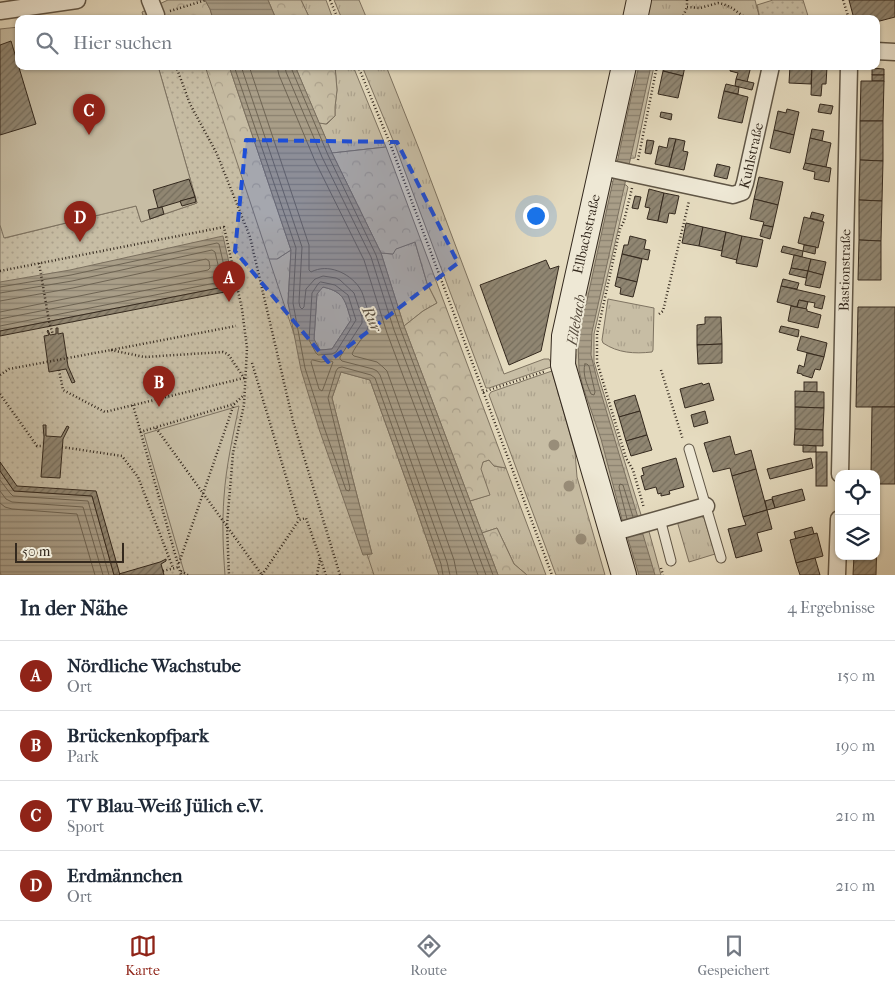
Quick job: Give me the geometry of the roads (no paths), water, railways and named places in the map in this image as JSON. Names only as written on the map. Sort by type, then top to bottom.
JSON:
[{"type":"main road","points":[[636,15],[639,0]]},
{"type":"main road","name":"Ellbachstraße","points":[[624,70],[621,171],[564,336],[563,365],[616,532],[624,575]]},
{"type":"street","points":[[0,11],[77,0]]},
{"type":"street","points":[[880,51],[895,52]]},
{"type":"street","name":"Kuhlstraße","points":[[621,171],[733,195],[742,192],[770,70]]},
{"type":"street","name":"Bastionstraße","points":[[840,470],[849,70]]},
{"type":"street","points":[[616,532],[706,506]]},
{"type":"street","points":[[838,560],[838,575]]},
{"type":"lane","points":[[690,450],[721,558]]},
{"type":"lane","points":[[651,522],[671,561]]},
{"type":"water","points":[[205,0],[268,0],[274,15],[212,15]]},
{"type":"water","name":"Rur","points":[[230,70],[297,70],[332,153],[381,253],[404,326],[498,575],[439,575],[370,380],[341,372],[332,398],[372,554],[363,555],[319,429],[301,370],[288,303],[291,250]],"holes":[[[323,287],[336,292],[343,298],[351,320],[332,349],[320,350],[314,339],[317,294]]]},
{"type":"water","points":[[638,70],[650,70],[592,332],[591,355],[655,575],[639,575],[601,439],[579,370],[578,342],[584,307],[586,305]]},
{"type":"water","points":[[223,236],[234,285],[0,331],[0,282],[70,270]]},
{"type":"water","points":[[0,471],[14,491],[92,496],[114,575],[1,575]]},
{"type":"place","name":"TV Blau-Weiß Jülich e.V.","points":[[89,135]]},
{"type":"place","name":"Erdmännchen","points":[[80,242]]},
{"type":"place","name":"Nördliche Wachstube","points":[[229,302]]},
{"type":"place","name":"Brückenkopfpark","points":[[159,407]]},
{"type":"water label","name":"Ellebach","points":[[576,320]]}]
